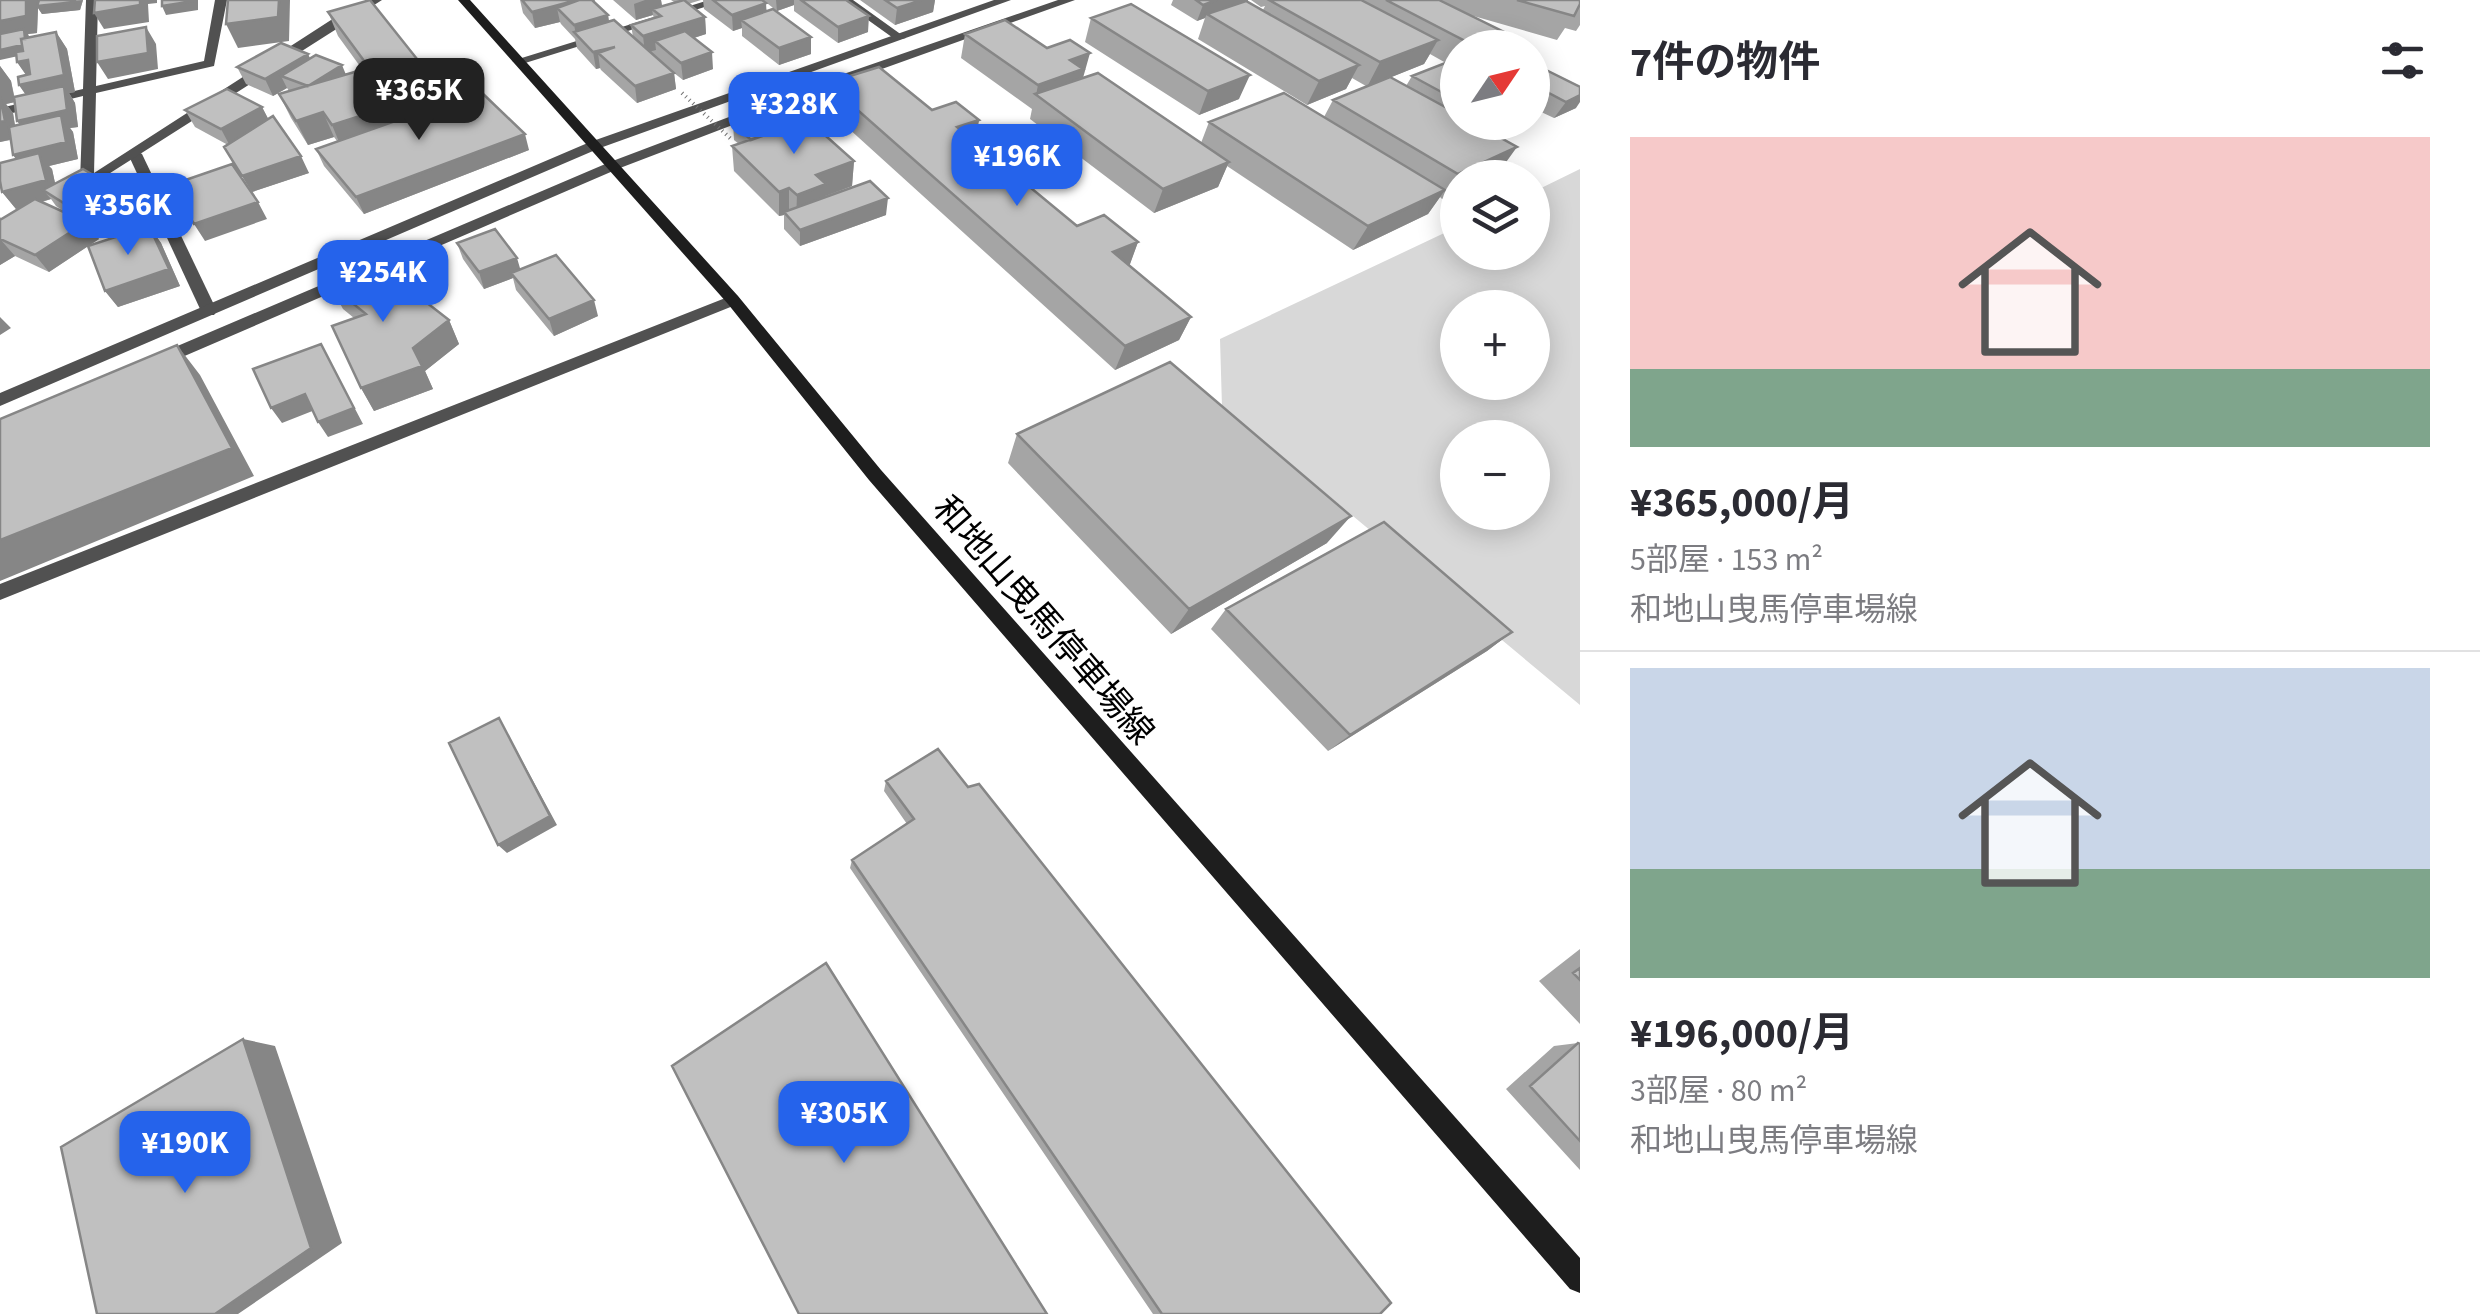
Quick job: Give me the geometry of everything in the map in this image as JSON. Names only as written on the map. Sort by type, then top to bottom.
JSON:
[{"type":"main road","name":"和地山曳馬停車場線","points":[[464,0],[733,300],[875,475],[1580,1279]]},
{"type":"street","points":[[87,184],[92,0]]},
{"type":"street","points":[[0,112],[210,63],[221,0]]},
{"type":"street","points":[[58,202],[335,22],[376,0]]},
{"type":"street","points":[[660,0],[678,14]]},
{"type":"street","points":[[518,61],[721,0]]},
{"type":"street","points":[[846,0],[900,38]]},
{"type":"street","points":[[0,400],[594,144],[1005,0]]},
{"type":"street","points":[[142,367],[616,166],[836,82],[1069,0]]},
{"type":"street","points":[[135,154],[208,311]]},
{"type":"street","points":[[0,592],[733,300]]},
{"type":"path","points":[[682,93],[731,139]]},
{"type":"shaded area","points":[[1580,169],[1580,705],[1222,407],[1220,339],[1440,235],[1440,270],[1550,270],[1550,184]]},
{"type":"building","points":[[0,0],[26,0],[26,16],[0,21]]},
{"type":"building","points":[[39,0],[75,0],[75,2],[37,6]]},
{"type":"building","points":[[95,0],[140,0],[140,5],[94,13]]},
{"type":"building","points":[[162,0],[194,0],[194,1],[162,6]]},
{"type":"building","points":[[228,0],[279,0],[278,17],[226,24]]},
{"type":"building","points":[[370,0],[421,64],[376,77],[328,12]]},
{"type":"building","points":[[522,0],[577,0],[532,12]]},
{"type":"building","points":[[592,0],[608,15],[574,25],[557,8]]},
{"type":"building","points":[[684,0],[705,17],[643,36],[631,25],[661,16],[652,9]]},
{"type":"building","points":[[713,0],[762,0],[766,3],[732,15]]},
{"type":"building","points":[[801,0],[846,0],[869,16],[838,27]]},
{"type":"building","points":[[885,0],[922,0],[897,8]]},
{"type":"building","points":[[1269,0],[1361,0],[1438,40],[1380,62]]},
{"type":"building","points":[[1386,0],[1439,0],[1500,30],[1444,30]]},
{"type":"building","points":[[1517,0],[1580,0],[1580,4],[1574,16]]},
{"type":"building","points":[[1246,1],[1359,65],[1319,81],[1207,14]]},
{"type":"building","points":[[1131,4],[1250,75],[1208,91],[1091,18]]},
{"type":"building","points":[[773,9],[811,37],[779,48],[741,20]]},
{"type":"building","points":[[614,20],[674,73],[635,86],[598,53],[615,47],[593,52],[574,32]]},
{"type":"building","points":[[1005,20],[1047,48],[1070,40],[1090,53],[1070,60],[1083,69],[1038,85],[965,34]]},
{"type":"building","points":[[146,27],[148,53],[97,62],[97,36]]},
{"type":"building","points":[[24,29],[22,45],[0,50],[0,34]]},
{"type":"building","points":[[685,31],[712,52],[681,63],[655,41]]},
{"type":"building","points":[[56,32],[64,75],[19,85],[18,77],[30,74],[28,60],[17,62],[16,52],[23,51],[21,39]]},
{"type":"building","points":[[281,43],[308,54],[265,79],[237,67]]},
{"type":"building","points":[[316,55],[342,65],[308,86],[281,76]]},
{"type":"building","points":[[1440,65],[1440,91],[1412,76]]},
{"type":"building","points":[[879,67],[932,110],[956,102],[979,120],[957,127],[1077,226],[1104,215],[1138,242],[1113,252],[1191,317],[1125,346],[827,83]]},
{"type":"building","points":[[358,71],[385,108],[332,125],[323,112],[296,121],[279,94]]},
{"type":"building","points":[[451,72],[468,92],[429,104],[413,83]]},
{"type":"building","points":[[1550,72],[1580,87],[1580,95],[1566,102],[1550,94]]},
{"type":"building","points":[[1098,73],[1229,162],[1163,189],[1035,94]]},
{"type":"building","points":[[1390,77],[1440,104],[1440,140],[1504,140],[1517,147],[1489,160],[1440,160],[1440,163],[1333,100]]},
{"type":"building","points":[[64,86],[67,110],[17,121],[14,97]]},
{"type":"building","points":[[227,89],[262,107],[221,129],[185,110]]},
{"type":"building","points":[[480,91],[525,134],[356,197],[316,149]]},
{"type":"building","points":[[1284,93],[1440,187],[1440,192],[1368,226],[1209,122]]},
{"type":"building","points":[[0,96],[5,121],[0,122]]},
{"type":"building","points":[[798,101],[820,120],[808,120],[751,140],[733,123]]},
{"type":"building","points":[[61,115],[66,142],[13,155],[9,127]]},
{"type":"building","points":[[273,116],[301,156],[242,176],[224,147]]},
{"type":"building","points":[[808,120],[854,161],[816,175],[826,184],[797,195],[789,188],[779,192],[732,146]]},
{"type":"building","points":[[39,153],[46,180],[2,192],[0,163]]},
{"type":"building","points":[[232,164],[258,202],[194,224],[171,185]]},
{"type":"building","points":[[83,169],[129,196],[89,219],[43,190]]},
{"type":"building","points":[[870,181],[888,198],[800,230],[784,212]]},
{"type":"building","points":[[35,199],[86,222],[35,255],[0,239],[0,220]]},
{"type":"building","points":[[149,226],[169,269],[105,291],[88,246]]},
{"type":"building","points":[[495,229],[517,258],[479,272],[457,243]]},
{"type":"building","points":[[556,255],[594,300],[549,319],[511,273]]},
{"type":"building","points":[[373,261],[449,320],[413,348],[422,366],[361,388],[332,326],[366,314],[330,285]]},
{"type":"building","points":[[321,344],[354,408],[318,422],[305,394],[271,408],[253,369]]},
{"type":"building","points":[[177,345],[232,448],[0,540],[0,419]]},
{"type":"building","points":[[1170,362],[1351,516],[1189,609],[1017,434]]},
{"type":"building","points":[[1384,522],[1512,632],[1350,735],[1226,609]]},
{"type":"building","points":[[499,718],[550,816],[498,845],[449,743]]},
{"type":"building","points":[[938,749],[968,787],[979,784],[1391,1303],[1380,1314],[1162,1314],[852,860],[914,819],[886,781]]},
{"type":"building","points":[[826,963],[1047,1314],[799,1314],[672,1066]]},
{"type":"building","points":[[243,1039],[311,1248],[215,1314],[97,1314],[61,1147]]},
{"type":"building","points":[[1580,1044],[1580,1141],[1530,1086]]}]
